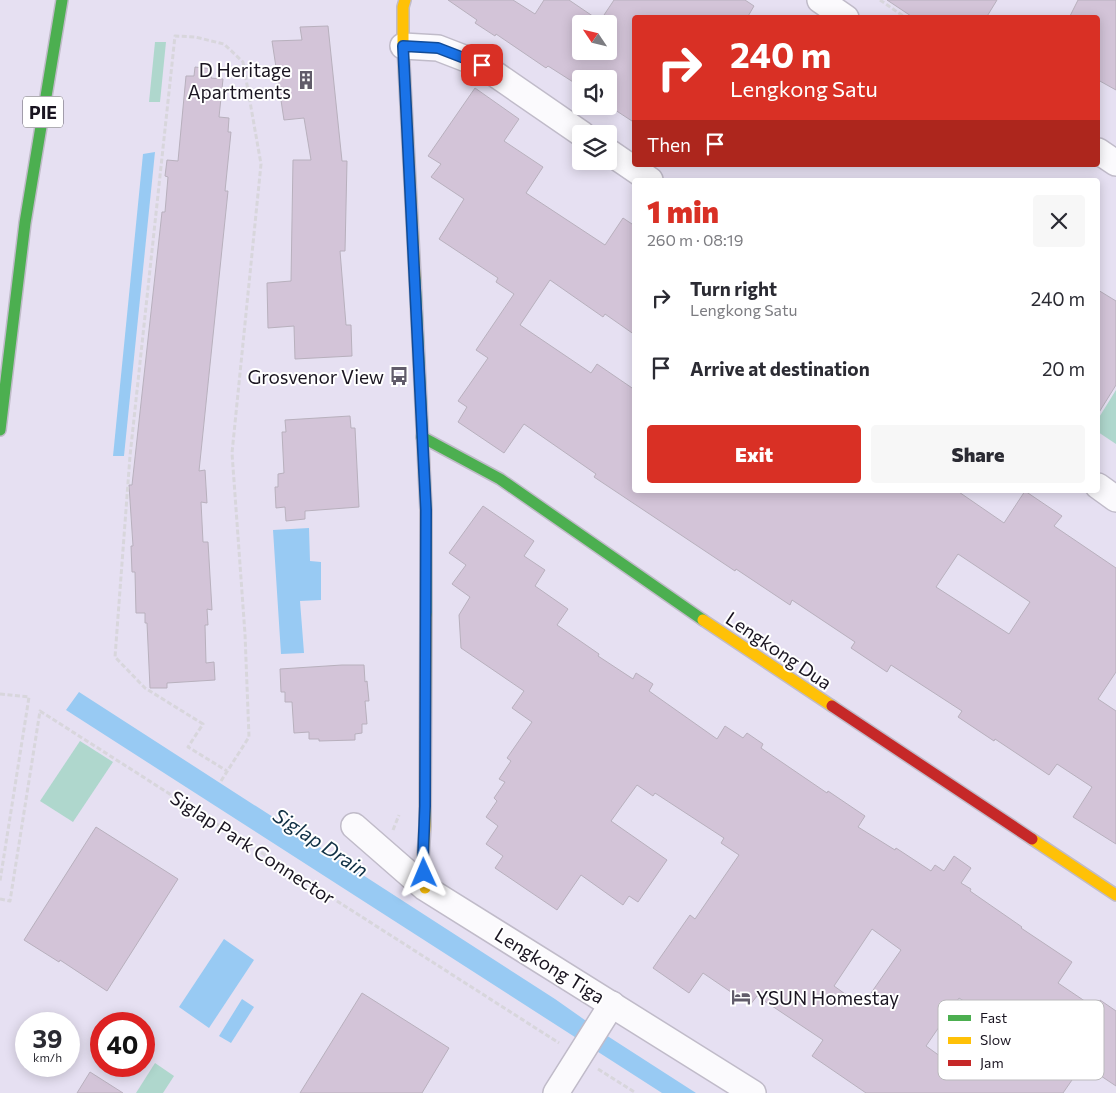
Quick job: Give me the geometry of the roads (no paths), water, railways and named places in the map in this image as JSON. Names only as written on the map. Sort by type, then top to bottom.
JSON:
[{"type":"main road","name":"PIE","points":[[0,430],[25,223],[62,0]]},
{"type":"main road","points":[[405,0],[403,7],[403,46],[426,510],[425,816],[423,857],[425,888]]},
{"type":"main road","name":"Lengkong Dua","points":[[422,438],[500,479],[738,644],[1116,895]]},
{"type":"street","points":[[820,0],[842,15]]},
{"type":"street","points":[[403,46],[438,48],[482,65],[572,127]]},
{"type":"street","points":[[1100,152],[1116,163]]},
{"type":"street","points":[[617,157],[647,178]]},
{"type":"street","points":[[1100,487],[1116,499]]},
{"type":"street","name":"Lengkong Tiga","points":[[354,826],[425,888],[753,1093]]},
{"type":"street","points":[[556,1093],[612,1004]]},
{"type":"water","points":[[155,152],[124,456],[113,456],[143,154]]},
{"type":"water","points":[[309,528],[310,561],[321,562],[321,600],[300,601],[304,653],[281,654],[273,530]]},
{"type":"water","points":[[79,692],[555,999],[609,1037],[696,1093],[662,1093],[66,710]]},
{"type":"water","points":[[224,939],[254,960],[209,1028],[179,1007]]},
{"type":"water","points":[[242,999],[254,1007],[231,1043],[219,1036]]},
{"type":"place","name":"D Heritage Apartments","points":[[306,80]]},
{"type":"place","name":"Grosvenor View","points":[[399,376]]},
{"type":"place","name":"YSUN Homestay","points":[[741,997]]},
{"type":"water label","name":"Siglap Drain","points":[[321,842]]}]
